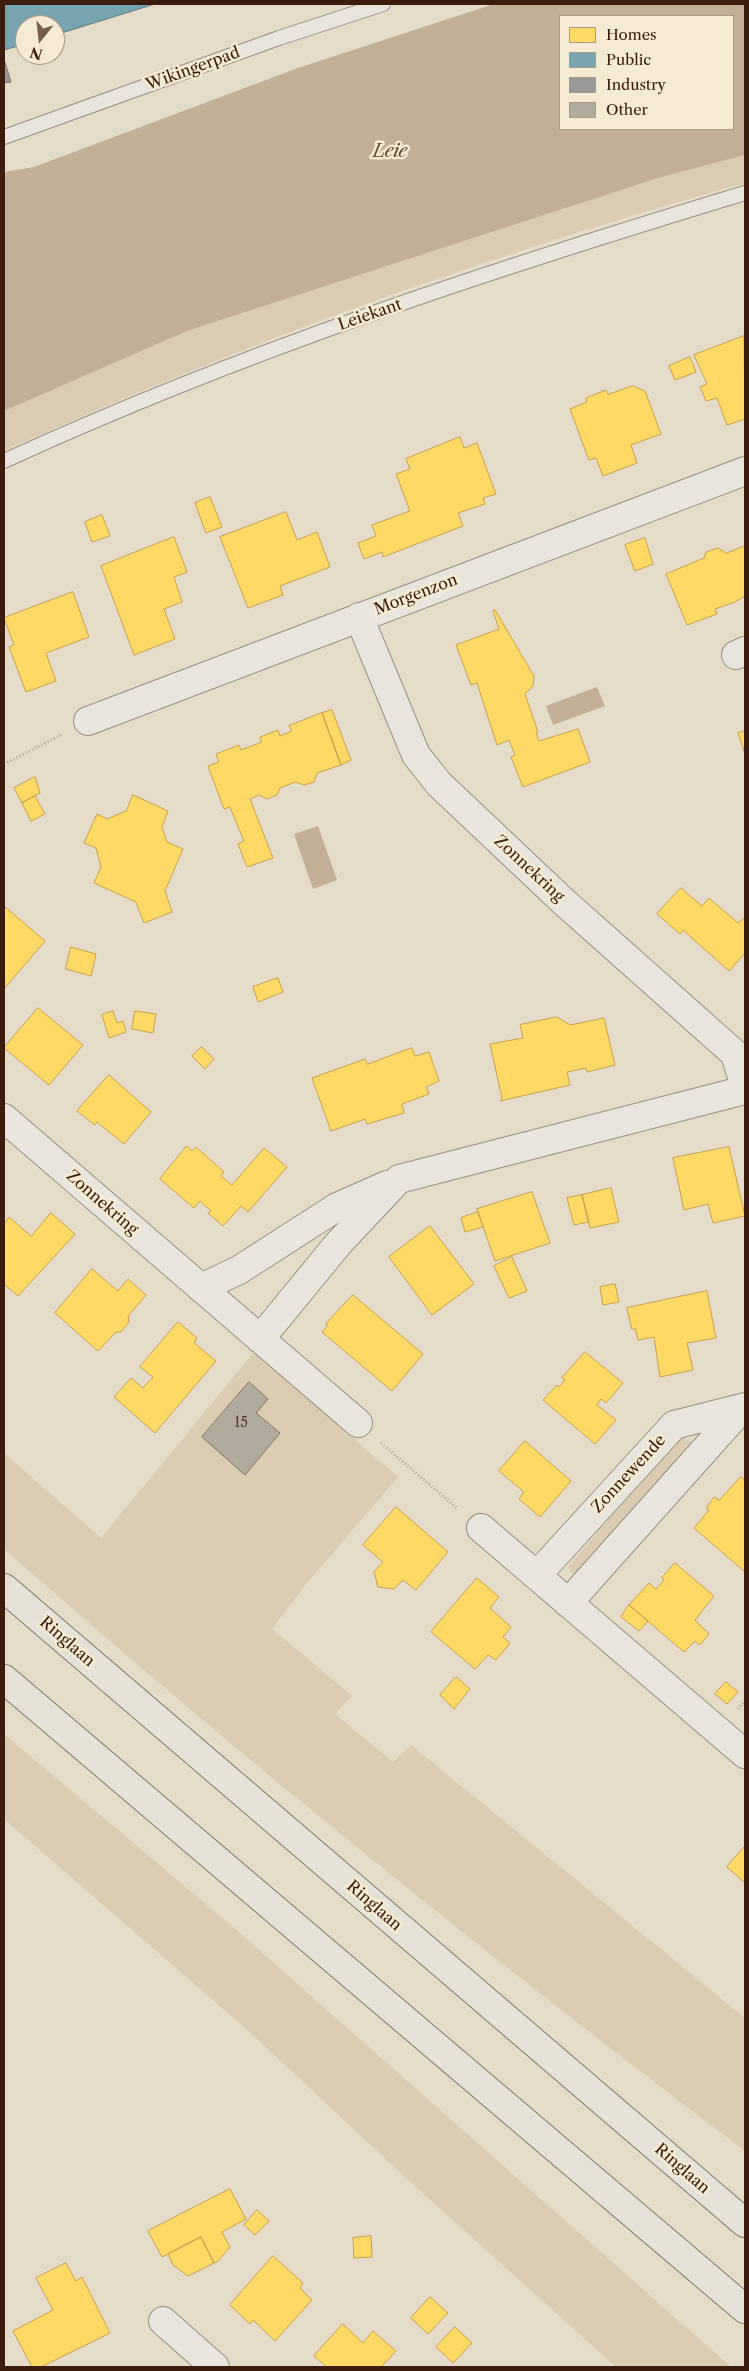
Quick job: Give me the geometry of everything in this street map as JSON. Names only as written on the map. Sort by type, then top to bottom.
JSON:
[{"type":"highway","name":"Ringlaan","points":[[4,1588],[745,2223]]},
{"type":"highway","points":[[4,1679],[745,2309]]},
{"type":"street","name":"Morgenzon","points":[[88,721],[359,616],[745,471]]},
{"type":"street","name":"Zonnekring","points":[[201,1288],[239,1270],[337,1207],[399,1179],[745,1088],[735,1054],[564,902],[439,784],[416,755],[359,616]]},
{"type":"street","name":"Zonnekring","points":[[4,1118],[358,1423]]},
{"type":"street","points":[[260,1339],[338,1244],[399,1179]]},
{"type":"street","name":"Zonnewende","points":[[537,1575],[674,1426],[744,1408]]},
{"type":"street","name":"Zonnewende","points":[[572,1606],[744,1408]]},
{"type":"street","points":[[481,1528],[745,1754]]},
{"type":"street","points":[[187,2367],[162,2320],[215,2367]]},
{"type":"lane","name":"Wikingerpad","points":[[4,137],[279,38],[383,4]]},
{"type":"lane","name":"Leiekant","points":[[4,461],[116,411],[367,315],[745,193]]},
{"type":"path","points":[[4,764],[88,721]]},
{"type":"path","points":[[358,1423],[481,1528]]},
{"type":"shaded area","points":[[745,155],[745,183],[556,239],[369,303],[185,373],[4,451],[4,411],[187,331],[658,178]]},
{"type":"shaded area","points":[[254,1352],[398,1477],[303,1588],[272,1629],[352,1696],[335,1714],[393,1762],[411,1745],[745,2018],[745,2151],[462,1932],[369,1857],[185,1705],[4,1549],[4,1453],[101,1538]]},
{"type":"shaded area","points":[[679,1437],[690,1441],[693,1450],[576,1576],[571,1573],[568,1567]]},
{"type":"shaded area","points":[[4,1734],[233,1927],[731,2367],[616,2367],[406,2178],[244,2027],[4,1819]]},
{"type":"water","name":"Leie","points":[[494,4],[745,4],[745,155],[658,178],[187,331],[4,411],[4,172],[34,167],[298,68]]},
{"type":"water","points":[[597,687],[605,706],[553,725],[546,706]]},
{"type":"water","points":[[318,826],[337,880],[313,889],[294,834]]},
{"type":"building: Homes","points":[[744,336],[745,419],[727,425],[717,398],[706,401],[700,387],[707,384],[694,355]]},
{"type":"building: Homes","points":[[690,357],[696,372],[675,380],[669,366]]},
{"type":"building: Homes","points":[[633,386],[645,391],[661,434],[631,445],[637,463],[603,476],[596,458],[589,460],[570,409],[587,402],[586,398],[606,390],[608,394]]},
{"type":"building: Homes","points":[[460,437],[464,448],[477,443],[496,494],[483,498],[485,504],[458,513],[463,526],[383,557],[382,552],[364,559],[358,543],[376,536],[372,525],[410,511],[396,474],[410,469],[406,459]]},
{"type":"building: Homes","points":[[210,497],[222,527],[206,533],[195,503]]},
{"type":"building: Homes","points":[[286,512],[297,540],[317,532],[330,567],[280,586],[283,595],[248,608],[220,537]]},
{"type":"building: Homes","points":[[102,515],[110,536],[92,542],[85,522]]},
{"type":"building: Homes","points":[[174,537],[187,572],[174,577],[182,602],[164,609],[175,639],[134,655],[101,566]]},
{"type":"building: Homes","points":[[645,538],[653,564],[635,571],[625,545]]},
{"type":"building: Homes","points":[[745,546],[745,596],[735,602],[715,609],[717,614],[687,625],[666,574],[704,558],[706,552],[718,548],[726,553]]},
{"type":"building: Homes","points":[[73,592],[89,637],[46,653],[56,681],[26,692],[9,647],[14,645],[4,618]]},
{"type":"building: Homes","points":[[495,610],[534,676],[533,686],[525,694],[538,732],[536,733],[539,741],[578,729],[590,762],[523,787],[511,757],[515,755],[509,740],[497,745],[477,683],[471,685],[456,645],[499,629],[493,611]]},
{"type":"building: Homes","points":[[332,710],[351,760],[341,765],[322,713]]},
{"type":"building: Homes","points":[[322,713],[341,765],[317,773],[314,782],[304,785],[295,782],[280,788],[277,795],[267,799],[259,795],[250,799],[273,858],[247,867],[238,844],[244,841],[230,807],[224,809],[208,766],[219,762],[216,754],[239,745],[241,750],[262,742],[260,737],[278,730],[280,736],[292,731],[289,726]]},
{"type":"building: Homes","points":[[745,731],[745,754],[738,733]]},
{"type":"building: Homes","points":[[35,777],[40,793],[22,803],[14,788]]},
{"type":"building: Homes","points":[[133,795],[168,811],[162,827],[167,842],[183,849],[165,891],[172,912],[144,923],[136,902],[94,883],[101,867],[96,848],[84,843],[97,814],[107,819],[126,811]]},
{"type":"building: Homes","points":[[35,796],[45,814],[31,821],[22,803]]},
{"type":"building: Homes","points":[[681,888],[702,906],[709,898],[738,923],[745,917],[745,953],[729,971],[683,930],[680,934],[657,914]]},
{"type":"building: Homes","points":[[4,906],[45,941],[4,989]]},
{"type":"building: Homes","points":[[71,947],[96,954],[91,976],[66,969]]},
{"type":"building: Homes","points":[[278,978],[283,992],[258,1002],[253,987]]},
{"type":"building: Homes","points":[[38,1008],[83,1045],[49,1085],[4,1048]]},
{"type":"building: Homes","points":[[113,1011],[117,1023],[123,1021],[126,1032],[109,1038],[102,1015]]},
{"type":"building: Homes","points":[[135,1011],[156,1014],[153,1033],[132,1029]]},
{"type":"building: Homes","points":[[557,1017],[570,1025],[604,1018],[615,1065],[587,1072],[586,1068],[567,1072],[570,1085],[500,1101],[502,1098],[490,1044],[523,1038],[520,1025]]},
{"type":"building: Homes","points":[[202,1047],[214,1059],[205,1069],[192,1056]]},
{"type":"building: Homes","points":[[412,1048],[415,1056],[429,1052],[439,1081],[426,1087],[429,1094],[402,1104],[404,1113],[367,1124],[365,1119],[331,1131],[312,1078],[365,1059],[367,1064]]},
{"type":"building: Homes","points":[[109,1075],[151,1112],[124,1144],[97,1122],[95,1125],[77,1111]]},
{"type":"building: Homes","points":[[187,1146],[192,1151],[196,1147],[224,1172],[221,1176],[232,1185],[264,1148],[287,1167],[248,1212],[241,1206],[223,1226],[208,1213],[211,1211],[200,1201],[194,1208],[160,1179]]},
{"type":"building: Homes","points":[[729,1147],[745,1216],[713,1223],[708,1204],[684,1210],[673,1158]]},
{"type":"building: Homes","points":[[611,1188],[619,1222],[590,1228],[582,1195]]},
{"type":"building: Homes","points":[[532,1192],[550,1243],[495,1261],[477,1209]]},
{"type":"building: Homes","points":[[582,1195],[589,1222],[574,1225],[567,1198]]},
{"type":"building: Homes","points":[[478,1212],[483,1227],[465,1232],[461,1218]]},
{"type":"building: Homes","points":[[51,1213],[75,1234],[18,1296],[4,1284],[4,1224],[9,1217],[31,1236]]},
{"type":"building: Homes","points":[[430,1226],[474,1284],[432,1315],[389,1257]]},
{"type":"building: Homes","points":[[512,1257],[527,1291],[509,1298],[494,1266]]},
{"type":"building: Homes","points":[[92,1269],[118,1291],[128,1279],[146,1295],[128,1316],[129,1322],[121,1332],[116,1332],[98,1351],[55,1313]]},
{"type":"building: Homes","points":[[615,1284],[619,1302],[603,1305],[600,1287]]},
{"type":"building: Homes","points":[[707,1291],[716,1338],[687,1343],[693,1370],[660,1377],[654,1337],[638,1340],[635,1328],[632,1330],[627,1308]]},
{"type":"building: Homes","points":[[353,1295],[423,1354],[392,1391],[322,1332],[328,1325],[326,1324]]},
{"type":"building: Homes","points":[[178,1322],[197,1338],[194,1343],[216,1361],[155,1433],[114,1397],[131,1378],[143,1388],[153,1377],[140,1367]]},
{"type":"building: Homes","points":[[585,1352],[623,1383],[606,1403],[601,1399],[597,1405],[616,1420],[595,1444],[543,1400],[557,1385],[559,1387],[565,1380],[562,1378]]},
{"type":"building: Homes","points":[[525,1441],[571,1481],[540,1517],[519,1499],[524,1492],[499,1471]]},
{"type":"building: Homes","points":[[741,1477],[745,1480],[745,1572],[694,1528],[709,1510],[706,1508],[714,1497],[719,1500]]},
{"type":"building: Homes","points":[[396,1507],[448,1552],[416,1590],[403,1580],[394,1589],[378,1587],[374,1572],[383,1562],[363,1545]]},
{"type":"building: Homes","points":[[675,1563],[714,1596],[695,1620],[709,1634],[700,1645],[695,1641],[684,1652],[629,1605],[649,1583],[656,1589],[664,1580],[662,1578]]},
{"type":"building: Homes","points":[[477,1578],[499,1597],[490,1608],[511,1627],[503,1637],[510,1643],[496,1660],[488,1655],[475,1669],[431,1632]]},
{"type":"building: Homes","points":[[629,1605],[648,1621],[639,1631],[621,1617]]},
{"type":"building: Homes","points":[[456,1677],[470,1689],[454,1709],[440,1695]]},
{"type":"building: Homes","points":[[726,1682],[738,1692],[727,1704],[715,1694]]},
{"type":"building: Homes","points":[[745,1846],[745,1883],[727,1867]]},
{"type":"building: Homes","points":[[230,2189],[246,2219],[222,2232],[230,2247],[218,2261],[214,2263],[201,2237],[162,2257],[148,2231]]},
{"type":"building: Homes","points":[[257,2210],[269,2221],[255,2235],[244,2225]]},
{"type":"building: Homes","points":[[371,2236],[372,2257],[354,2258],[353,2238]]},
{"type":"building: Homes","points":[[201,2237],[214,2263],[188,2276],[173,2265],[168,2254]]},
{"type":"building: Homes","points":[[273,2256],[303,2283],[300,2288],[312,2300],[275,2341],[253,2320],[250,2324],[230,2305]]},
{"type":"building: Homes","points":[[66,2263],[76,2281],[82,2277],[110,2333],[41,2367],[32,2367],[13,2331],[53,2310],[36,2278]]},
{"type":"building: Homes","points":[[430,2297],[448,2313],[428,2334],[411,2318]]},
{"type":"building: Homes","points":[[343,2324],[363,2343],[373,2331],[396,2351],[381,2367],[327,2367],[314,2356]]},
{"type":"building: Homes","points":[[455,2327],[472,2343],[453,2363],[436,2347]]},
{"type":"building: Public","points":[[4,4],[155,4],[65,32],[65,15],[15,15],[15,47],[4,50]]},
{"type":"building: Industry","points":[[4,59],[11,82],[4,83]]},
{"type":"building: Other","points":[[249,1382],[268,1399],[256,1413],[280,1433],[245,1475],[202,1437]]}]
